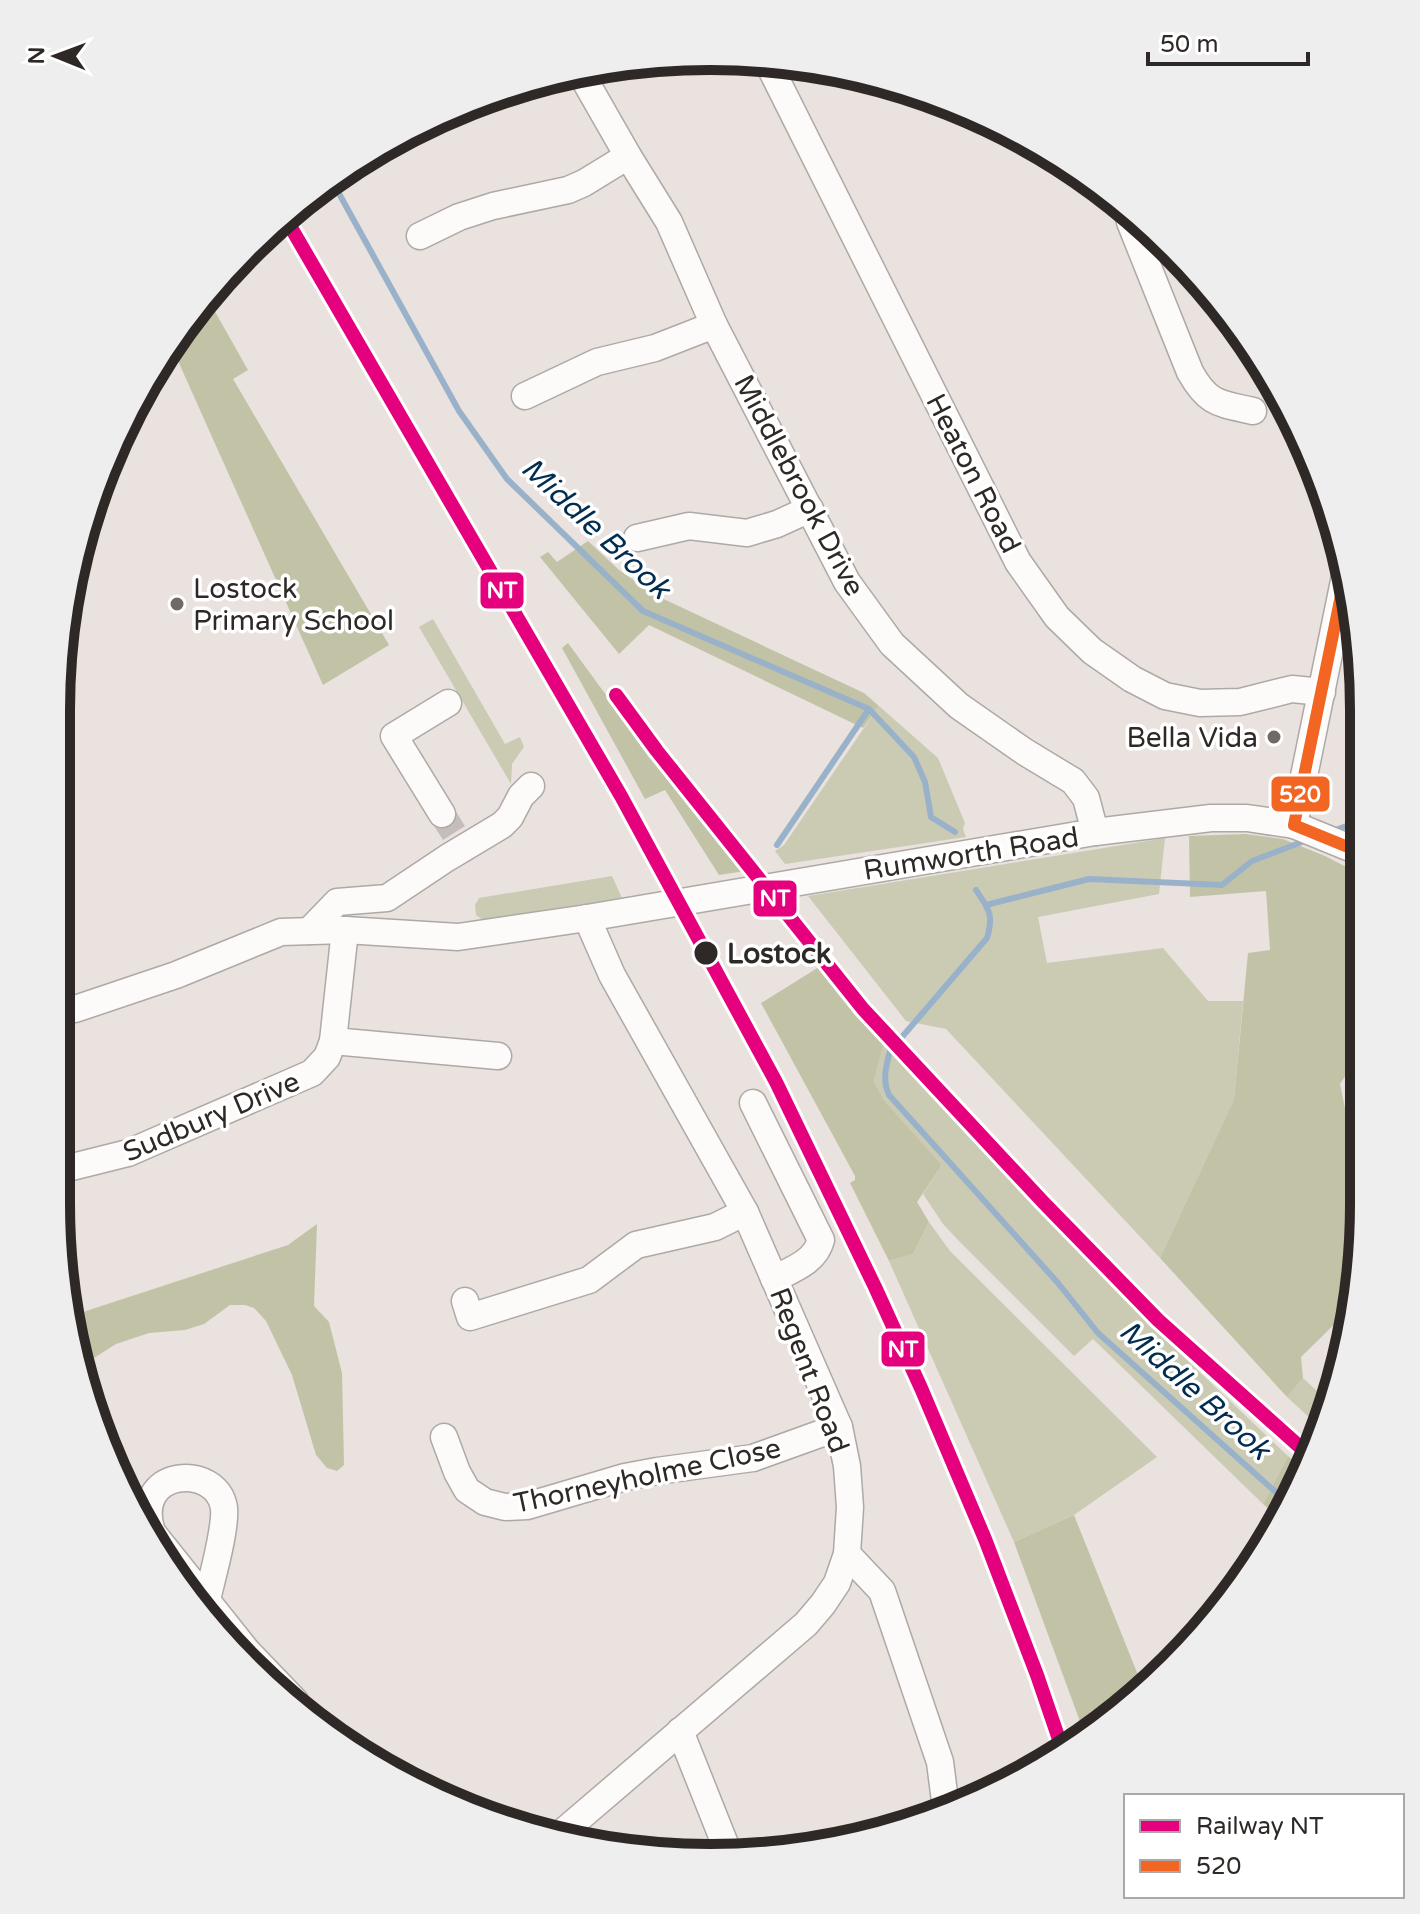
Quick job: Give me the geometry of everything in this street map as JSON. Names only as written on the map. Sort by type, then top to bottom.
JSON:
[{"type":"street","name":"Heaton Road","points":[[773,73],[1018,562],[1057,617],[1092,651],[1132,679],[1165,696],[1200,703],[1240,702],[1292,689],[1322,692]]},
{"type":"street","name":"Middlebrook Drive","points":[[586,82],[669,222],[714,325],[847,582],[892,644],[959,706],[1073,781],[1086,798],[1095,832]]},
{"type":"street","points":[[428,224],[568,190],[628,156]]},
{"type":"street","points":[[1133,230],[1190,372],[1202,393],[1222,404],[1253,411]]},
{"type":"street","points":[[525,396],[545,375],[655,348],[714,325]]},
{"type":"street","points":[[637,538],[672,543],[689,526],[747,533],[810,509]]},
{"type":"street","points":[[1294,825],[1340,599]]},
{"type":"street","points":[[448,703],[387,740],[453,832]]},
{"type":"street","points":[[309,931],[337,902],[387,898],[453,832],[502,825],[531,786]]},
{"type":"street","name":"Rumworth Road","points":[[70,1009],[176,975],[281,932],[345,930],[458,937],[1095,832],[1211,818],[1247,818],[1294,825],[1350,848]]},
{"type":"street","name":"Regent Road","points":[[568,1828],[806,1624],[837,1583],[847,1554],[850,1507],[847,1466],[839,1427],[745,1212],[612,975],[587,918]]},
{"type":"street","name":"Sudbury Drive","points":[[70,1168],[128,1153],[312,1073],[327,1057],[333,1041],[345,930]]},
{"type":"street","points":[[333,1041],[507,1056]]},
{"type":"street","points":[[753,1103],[821,1240],[812,1258],[774,1279]]},
{"type":"street","points":[[465,1301],[470,1317],[589,1280],[636,1245],[715,1227],[745,1212]]},
{"type":"street","name":"Thorneyholme Close","points":[[442,1438],[467,1490],[485,1502],[505,1507],[527,1506],[625,1477],[753,1458],[839,1427]]},
{"type":"street","points":[[847,1554],[882,1591],[940,1762],[945,1799]]},
{"type":"street","points":[[680,1731],[725,1844]]},
{"type":"green space","points":[[213,307],[248,370],[233,379],[389,645],[323,685],[176,357]]},
{"type":"green space","points":[[588,541],[619,570],[655,595],[864,693],[879,706],[863,728],[649,625],[619,654],[540,557],[548,552],[557,562]]},
{"type":"green space","points":[[433,619],[505,744],[520,737],[524,747],[512,764],[511,784],[419,627]]},
{"type":"green space","points":[[568,643],[666,777],[745,871],[719,875],[665,790],[645,799],[562,648]]},
{"type":"green space","points":[[879,706],[938,758],[965,823],[963,829],[966,837],[785,864],[775,851],[784,845]]},
{"type":"green space","points":[[1245,834],[1283,839],[1350,869],[1350,1069],[1340,1084],[1350,1129],[1349,1246],[1345,1288],[1340,1319],[1301,1357],[1303,1378],[1287,1397],[1160,1258],[1234,1099],[1248,953],[1270,950],[1266,891],[1190,897],[1189,836]]},
{"type":"green space","points":[[1165,838],[1159,894],[1038,917],[1047,963],[1163,948],[1208,1001],[1243,1001],[1234,1099],[1160,1258],[946,1029],[906,1021],[808,896]]},
{"type":"green space","points":[[612,876],[622,898],[483,920],[476,915],[475,905],[479,898]]},
{"type":"green space","points":[[819,967],[884,1043],[874,1081],[884,1100],[942,1165],[917,1202],[929,1222],[913,1254],[889,1261],[850,1183],[855,1176],[761,1003]]},
{"type":"green space","points":[[884,1043],[1153,1328],[1288,1456],[1263,1504],[1093,1339],[1074,1356],[943,1224],[923,1194],[942,1165],[884,1100],[874,1081]]},
{"type":"green space","points":[[929,1222],[950,1251],[1157,1457],[1074,1515],[1014,1542],[889,1261],[913,1254]]},
{"type":"green space","points":[[317,1224],[314,1306],[329,1322],[342,1373],[344,1465],[337,1471],[327,1468],[316,1455],[292,1375],[266,1321],[254,1308],[230,1305],[204,1324],[185,1330],[149,1333],[116,1344],[90,1361],[82,1329],[77,1303],[83,1312],[288,1245]]},
{"type":"green space","points":[[1303,1378],[1321,1394],[1312,1420],[1287,1397]]},
{"type":"green space","points":[[1288,1456],[1295,1463],[1284,1487],[1271,1511],[1263,1504]]},
{"type":"green space","points":[[1074,1515],[1139,1678],[1081,1725],[1014,1542]]},
{"type":"waterway","name":"Middle Brook","points":[[337,190],[459,411],[507,479],[643,611],[869,709],[914,757],[925,782],[931,817],[955,832]]},
{"type":"waterway","points":[[777,845],[869,709]]},
{"type":"waterway","points":[[1333,831],[1350,825]]},
{"type":"waterway","points":[[986,905],[1089,879],[1222,885],[1252,861],[1307,840]]},
{"type":"waterway","name":"Middle Brook","points":[[976,890],[989,912],[987,938],[890,1051],[885,1078],[889,1095],[1058,1283],[1098,1333],[1279,1495]]},
{"type":"tunnel","points":[[442,814],[454,833]]},
{"type":"rail line","name":"NT","points":[[291,227],[621,796],[776,1082],[921,1388],[985,1539],[1059,1740]]},
{"type":"rail line","name":"NT","points":[[616,695],[863,1009],[1158,1320],[1301,1448]]},
{"type":"transit line","name":"520","points":[[1340,599],[1294,825],[1350,848]]},
{"type":"place","name":"Lostock Primary School","points":[[177,604]]},
{"type":"place","name":"Bella Vida","points":[[1274,737]]},
{"type":"place","name":"Lostock","points":[[706,953]]}]
